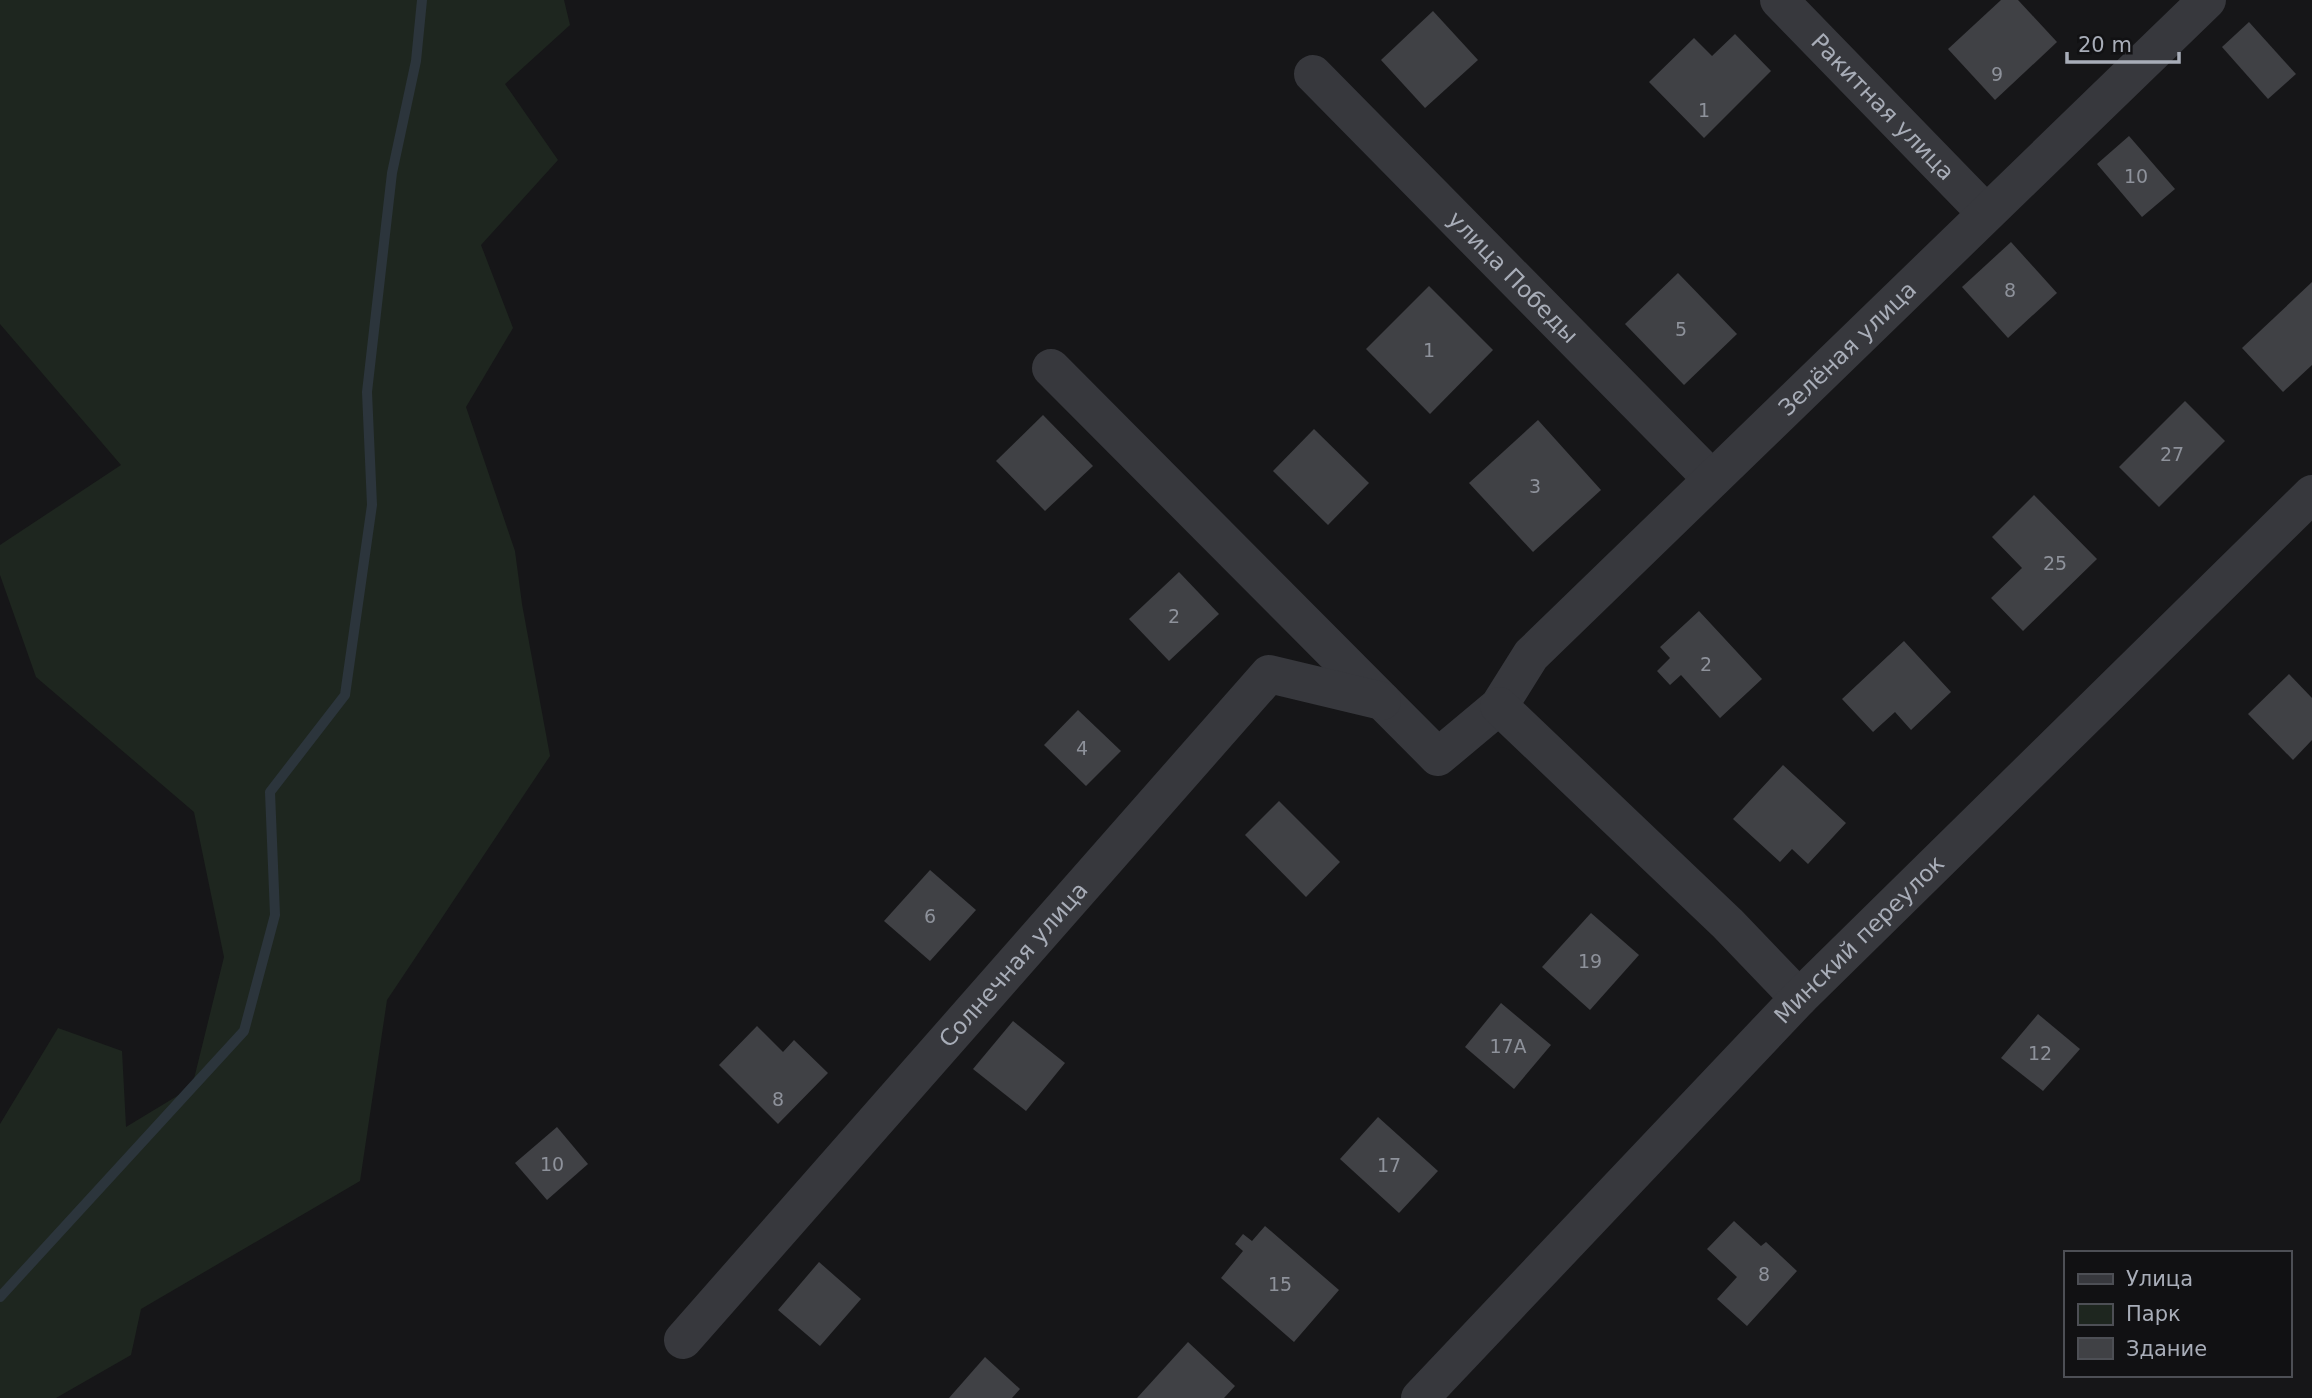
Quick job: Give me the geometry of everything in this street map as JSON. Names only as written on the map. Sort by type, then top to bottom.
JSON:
[{"type":"street","name":"Ракитная улица","points":[[1779,0],[1986,214]]},
{"type":"street","name":"Зелёная улица","points":[[1382,701],[1438,757],[1499,706],[1531,654],[2207,0]]},
{"type":"street","name":"улица Победы","points":[[1313,74],[1712,479]]},
{"type":"street","points":[[1052,368],[1382,701]]},
{"type":"street","name":"Минский переулок","points":[[1420,1398],[1799,998],[2312,494]]},
{"type":"street","name":"Солнечная улица","points":[[682,1340],[1269,674],[1382,701]]},
{"type":"street","points":[[1499,706],[1728,924],[1799,998]]},
{"type":"green space","points":[[0,0],[564,0],[570,25],[505,84],[558,160],[481,245],[513,328],[466,407],[515,551],[550,756],[387,1000],[360,1181],[141,1309],[131,1355],[56,1398],[0,1398],[0,1124],[58,1028],[122,1051],[126,1127],[192,1087],[224,957],[194,812],[36,677],[0,575],[0,545],[121,465],[0,324]]},
{"type":"building","points":[[2001,0],[2018,0],[2057,42],[1995,100],[1948,49]]},
{"type":"building","points":[[1433,11],[1478,60],[1425,108],[1381,60]]},
{"type":"building","points":[[2249,22],[2296,74],[2268,99],[2222,47]]},
{"type":"building","points":[[1735,34],[1771,71],[1704,138],[1649,82],[1694,38],[1712,56]]},
{"type":"building","points":[[2129,136],[2175,189],[2142,217],[2097,164]]},
{"type":"building","points":[[2011,242],[2057,293],[2008,338],[1962,287]]},
{"type":"building","points":[[1678,273],[1737,334],[1684,385],[1625,324]]},
{"type":"building","points":[[2312,282],[2312,365],[2283,392],[2242,348]]},
{"type":"building","points":[[1429,286],[1493,350],[1430,414],[1366,349]]},
{"type":"building","points":[[2185,401],[2225,441],[2159,507],[2119,467]]},
{"type":"building","points":[[1043,415],[1093,466],[1045,511],[996,461]]},
{"type":"building","points":[[1538,420],[1601,490],[1533,552],[1469,483]]},
{"type":"building","points":[[1314,429],[1369,483],[1328,525],[1273,471]]},
{"type":"building","points":[[2034,495],[2097,559],[2023,631],[1991,598],[2022,568],[1992,537]]},
{"type":"building","points":[[1179,572],[1219,614],[1169,661],[1129,619]]},
{"type":"building","points":[[1699,611],[1762,679],[1720,718],[1681,675],[1670,685],[1657,671],[1670,658],[1660,647]]},
{"type":"building","points":[[1904,641],[1951,692],[1911,730],[1895,712],[1873,732],[1842,699]]},
{"type":"building","points":[[2289,674],[2312,698],[2312,740],[2293,760],[2248,714]]},
{"type":"building","points":[[1078,710],[1121,751],[1086,786],[1044,745]]},
{"type":"building","points":[[1783,765],[1846,823],[1808,864],[1792,849],[1780,862],[1733,819]]},
{"type":"building","points":[[1279,801],[1340,862],[1306,897],[1245,835]]},
{"type":"building","points":[[930,870],[976,910],[930,961],[884,921]]},
{"type":"building","points":[[1591,913],[1639,955],[1590,1010],[1542,967]]},
{"type":"building","points":[[1501,1003],[1551,1045],[1514,1089],[1465,1047]]},
{"type":"building","points":[[2038,1014],[2080,1049],[2043,1091],[2001,1058]]},
{"type":"building","points":[[1013,1021],[1065,1063],[1026,1111],[973,1069]]},
{"type":"building","points":[[757,1026],[783,1052],[794,1040],[828,1073],[778,1124],[719,1065]]},
{"type":"building","points":[[1378,1117],[1438,1171],[1399,1213],[1340,1159]]},
{"type":"building","points":[[557,1127],[588,1164],[547,1200],[515,1163]]},
{"type":"building","points":[[1734,1221],[1761,1246],[1766,1242],[1797,1271],[1747,1326],[1717,1299],[1737,1277],[1707,1249]]},
{"type":"building","points":[[1265,1226],[1339,1290],[1294,1342],[1221,1278],[1243,1251],[1235,1244],[1243,1234],[1252,1241]]},
{"type":"building","points":[[819,1262],[861,1299],[820,1346],[778,1310]]},
{"type":"building","points":[[1188,1342],[1235,1386],[1224,1398],[1137,1398]]},
{"type":"building","points":[[985,1357],[1020,1389],[1012,1398],[949,1398]]},
{"type":"waterway","points":[[0,1297],[244,1031],[275,915],[270,792],[345,695],[372,505],[367,392],[392,173],[416,61],[422,0]]}]
